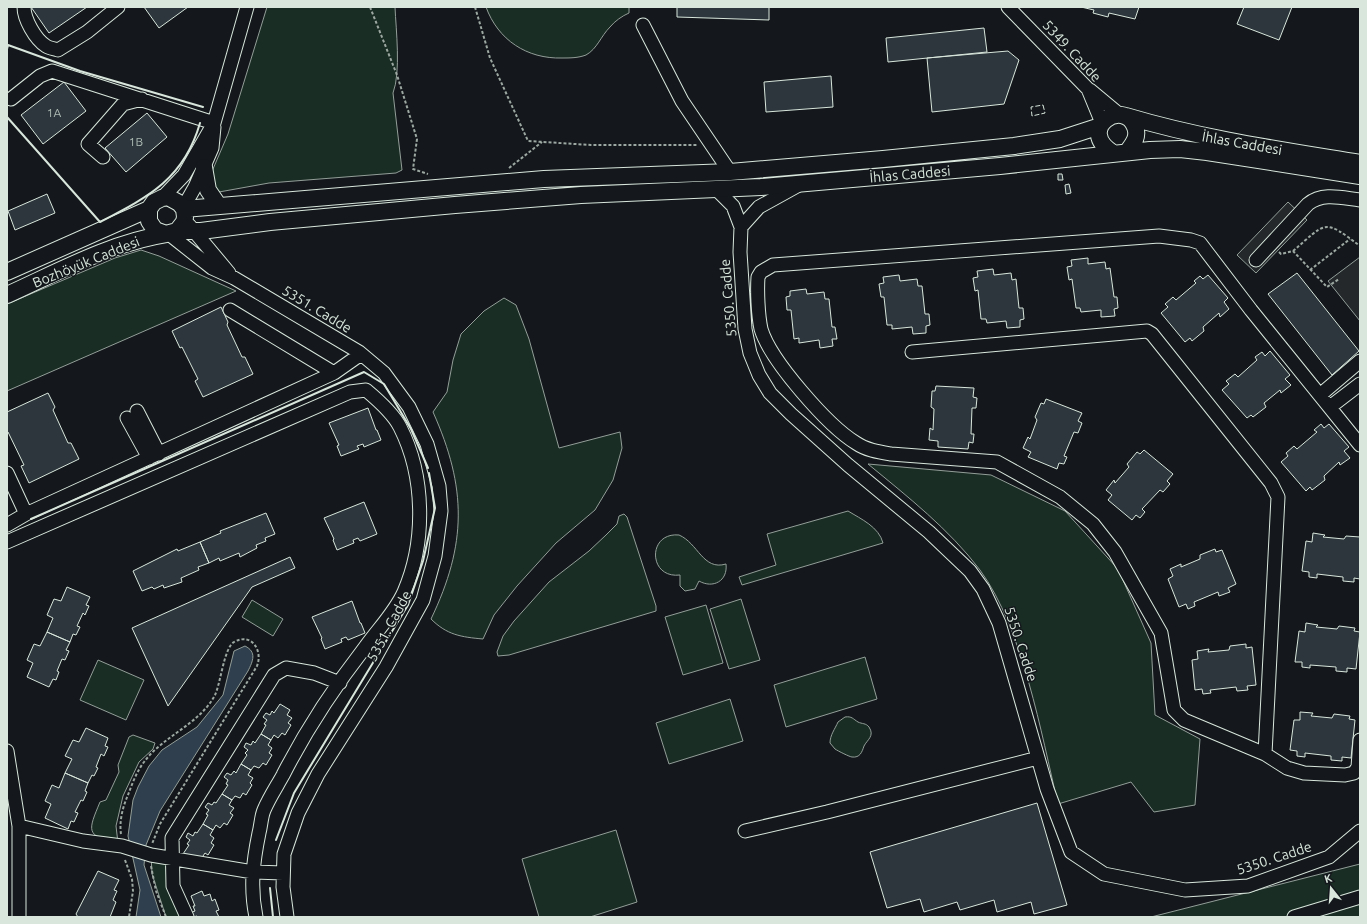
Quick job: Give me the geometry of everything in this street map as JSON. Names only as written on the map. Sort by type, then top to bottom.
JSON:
[{"type":"main road","points":[[1123,115],[1134,124],[1136,130],[1135,142],[1120,152],[1102,144],[1099,139],[1101,124],[1108,117],[1123,115]]},
{"type":"main road","name":"İhlas Caddesi","points":[[1123,115],[1174,130],[1219,140],[1360,163]]},
{"type":"main road","name":"İhlas Caddesi","points":[[184,211],[219,206],[544,179],[730,172],[1014,146],[1060,139],[1101,124]]},
{"type":"main road","name":"İhlas Caddesi","points":[[217,229],[463,204],[581,195],[802,183],[1000,166],[1120,152],[1180,149],[1360,176]]},
{"type":"main road","points":[[204,167],[208,190],[219,206]]},
{"type":"main road","points":[[162,198],[174,199],[184,211],[184,222],[170,233],[160,233],[151,226],[149,221],[149,209],[154,202],[162,198]]},
{"type":"main road","name":"Bozhöyük Caddesi","points":[[7,272],[149,209]]},
{"type":"main road","name":"Bozhöyük Caddesi","points":[[7,295],[136,240],[170,233],[217,229]]},
{"type":"street","points":[[24,7],[24,14],[32,30],[46,46],[58,50],[87,32],[118,7]]},
{"type":"street","points":[[184,211],[212,148],[214,123],[247,7]]},
{"type":"street","name":"5349. Cadde","points":[[1008,7],[1088,89],[1101,124]]},
{"type":"street","points":[[643,25],[682,101],[730,172]]},
{"type":"street","points":[[11,99],[40,76],[52,71],[214,123]]},
{"type":"street","points":[[1088,89],[1123,115]]},
{"type":"street","points":[[103,157],[88,144],[123,104],[142,99]]},
{"type":"street","points":[[162,198],[184,175],[214,123]]},
{"type":"street","points":[[741,227],[759,207],[802,183]]},
{"type":"street","name":"5350. Cadde","points":[[711,189],[733,206],[741,227],[740,252],[745,329],[750,352],[759,375],[770,393],[791,414],[848,464],[929,532],[970,571],[983,589],[999,623],[1047,789],[1071,852],[1104,874],[1185,890],[1248,886],[1329,857],[1360,831]]},
{"type":"street","points":[[1256,260],[1308,204],[1316,198],[1329,196],[1360,200]]},
{"type":"street","name":"5351. Cadde","points":[[184,211],[193,231],[234,278]]},
{"type":"street","points":[[208,249],[206,236],[217,229]]},
{"type":"street","name":"5351. Cadde","points":[[170,233],[212,268],[234,278],[361,354],[384,373],[408,407],[427,444],[439,486],[441,511],[435,556],[423,600],[386,667],[318,774],[298,813],[284,854],[284,905],[287,917]]},
{"type":"street","points":[[1360,445],[1251,310],[1200,243],[1191,240],[1158,236],[773,265],[761,272],[758,276],[761,328],[766,342],[798,388],[840,431],[856,444],[877,452],[997,462],[1060,497],[1072,506],[1105,538],[1162,634],[1174,710],[1184,720],[1265,754],[1295,772],[1345,775],[1354,773],[1358,767],[1360,740]]},
{"type":"street","points":[[230,310],[334,373]]},
{"type":"street","points":[[912,352],[1147,331],[1152,334],[1271,483],[1278,497],[1265,754]]},
{"type":"street","points":[[7,525],[26,514],[334,373],[361,354]]},
{"type":"street","points":[[1320,395],[1360,361]]},
{"type":"street","points":[[1330,407],[1360,384]]},
{"type":"street","points":[[7,542],[343,395],[366,390],[380,402],[400,427],[413,462],[419,492],[420,525],[415,558],[404,591],[392,614],[366,646],[300,741],[264,810],[253,860],[252,895],[256,917]]},
{"type":"street","points":[[132,414],[154,456]]},
{"type":"street","points":[[7,473],[26,514]]},
{"type":"street","points":[[187,917],[173,886],[172,838],[274,675],[286,668],[314,673],[340,683]]},
{"type":"street","points":[[7,751],[19,826],[20,917]]},
{"type":"street","points":[[745,831],[827,812],[1038,758]]},
{"type":"street","points":[[19,826],[83,841],[124,847],[149,855],[253,872],[283,873]]},
{"type":"street","points":[[1294,917],[1360,897]]},
{"type":"path","points":[[370,7],[397,75],[417,139],[413,169],[430,175]]},
{"type":"path","points":[[475,7],[490,58],[528,141],[591,145],[712,145]]},
{"type":"path","points":[[506,170],[543,142]]},
{"type":"path","points":[[1271,244],[1281,254],[1293,251],[1320,229],[1329,226],[1336,228],[1360,246]]},
{"type":"path","points":[[1310,270],[1350,239]]},
{"type":"path","points":[[1293,251],[1327,287],[1339,279]]},
{"type":"path","points":[[129,917],[133,892],[120,829],[125,803],[143,762],[162,744],[206,708],[214,695],[222,676],[226,651],[234,642],[244,639],[251,642],[258,648],[260,653],[257,666],[160,824],[153,838],[149,855],[152,874],[166,917]]},
{"type":"green space","points":[[267,7],[395,7],[397,74],[393,93],[402,170],[396,173],[269,183],[219,192],[210,182],[213,169],[228,134]]},
{"type":"green space","points":[[486,7],[629,7],[629,13],[612,25],[596,46],[586,55],[580,57],[562,58],[537,55],[515,45],[498,29],[491,19]]},
{"type":"green space","points":[[141,250],[159,256],[236,291],[7,391],[7,304],[115,258]]},
{"type":"green space","points":[[504,298],[516,305],[529,339],[559,448],[620,432],[622,448],[613,480],[595,510],[556,543],[517,586],[494,615],[483,639],[449,632],[431,619],[443,592],[451,566],[456,541],[458,516],[457,491],[452,466],[433,412],[447,392],[453,360],[461,334],[484,311]]},
{"type":"green space","points":[[868,464],[991,475],[1065,511],[1118,569],[1151,643],[1155,715],[1200,739],[1195,805],[1154,812],[1131,782],[1058,804],[1029,682],[1008,621],[995,594],[980,570],[955,541],[927,514]]},
{"type":"green space","points":[[848,511],[864,520],[874,528],[881,537],[883,543],[742,585],[739,577],[776,565],[767,534]]},
{"type":"green space","points":[[624,514],[627,517],[656,606],[656,611],[509,655],[498,656],[497,652],[503,636],[514,621],[549,582],[589,551],[617,524],[619,516]]},
{"type":"green space","points":[[679,535],[686,539],[706,560],[712,564],[726,564],[725,575],[722,579],[714,584],[699,581],[695,589],[685,591],[680,586],[680,575],[669,574],[662,570],[657,563],[657,547],[661,541],[669,536]]},
{"type":"green space","points":[[741,599],[760,660],[729,669],[710,609]]},
{"type":"green space","points":[[252,600],[283,619],[273,636],[242,617]]},
{"type":"green space","points":[[706,605],[723,663],[683,675],[665,617]]},
{"type":"green space","points":[[865,657],[877,699],[786,727],[774,685]]},
{"type":"green space","points":[[98,660],[144,680],[126,720],[80,700]]},
{"type":"green space","points":[[730,699],[743,741],[669,764],[656,723]]},
{"type":"green space","points":[[845,717],[851,717],[858,722],[867,725],[871,730],[870,738],[857,757],[851,757],[835,749],[830,743],[838,722]]},
{"type":"green space","points":[[133,735],[155,743],[153,749],[139,762],[123,796],[116,826],[118,843],[95,835],[92,831],[92,826],[100,802],[106,800],[119,772],[118,765],[129,737]]},
{"type":"green space","points":[[616,830],[637,902],[590,917],[539,917],[522,859]]},
{"type":"green space","points":[[151,855],[172,859],[187,917],[166,917],[152,874]]},
{"type":"green space","points":[[1360,864],[1360,917],[1151,917]]},
{"type":"shaded area","points":[[1288,202],[1307,220],[1256,273],[1237,255]]},
{"type":"shaded area","points":[[1360,257],[1360,321],[1328,281]]},
{"type":"water","points":[[245,646],[249,648],[253,654],[248,671],[160,811],[146,845],[144,865],[161,917],[136,917],[140,890],[128,836],[133,800],[138,787],[149,766],[162,750],[197,727],[223,695],[234,651]]},
{"type":"building","points":[[31,7],[87,7],[49,33]]},
{"type":"building","points":[[144,7],[188,7],[159,28]]},
{"type":"building","points":[[677,7],[769,7],[769,20],[677,17]]},
{"type":"building","points":[[1081,7],[1139,7],[1135,19],[1109,13],[1108,17],[1093,13],[1094,10]]},
{"type":"building","points":[[1244,7],[1292,7],[1279,40],[1237,24]]},
{"type":"building","points":[[984,28],[987,52],[888,62],[886,38]]},
{"type":"building","points":[[1008,51],[1019,60],[1004,104],[932,112],[927,58]]},
{"type":"building","points":[[831,76],[833,107],[766,112],[764,82]]},
{"type":"building","points":[[64,82],[86,111],[43,144],[21,115]]},
{"type":"building","points":[[147,113],[167,137],[126,172],[105,148]]},
{"type":"building","points":[[1058,174],[1062,174],[1063,180],[1058,180]]},
{"type":"building","points":[[1069,184],[1071,193],[1066,194],[1065,185]]},
{"type":"building","points":[[47,194],[55,213],[15,230],[8,211]]},
{"type":"building","points":[[1088,258],[1088,264],[1105,262],[1106,269],[1110,268],[1114,297],[1117,297],[1118,308],[1114,309],[1115,316],[1101,317],[1101,310],[1081,312],[1080,308],[1076,308],[1072,279],[1069,280],[1067,267],[1072,266],[1071,260]]},
{"type":"building","points":[[993,269],[994,275],[1011,273],[1012,280],[1016,279],[1019,308],[1023,308],[1024,319],[1020,320],[1020,327],[1007,328],[1006,321],[987,323],[986,319],[981,319],[978,290],[975,291],[973,278],[978,277],[977,271]]},
{"type":"building","points":[[1297,273],[1359,351],[1332,375],[1268,294]]},
{"type":"building","points":[[899,275],[900,281],[917,279],[918,286],[922,286],[925,314],[929,314],[930,325],[926,326],[926,333],[913,334],[912,327],[892,329],[892,325],[887,325],[884,297],[881,297],[879,284],[884,283],[883,277]]},
{"type":"building","points":[[1208,275],[1228,298],[1224,302],[1229,309],[1220,317],[1219,313],[1203,327],[1204,331],[1192,341],[1190,338],[1185,342],[1161,313],[1168,307],[1165,304],[1173,297],[1176,300],[1196,283],[1194,281],[1200,276],[1203,279]]},
{"type":"building","points":[[806,289],[807,294],[824,292],[825,299],[829,299],[832,327],[835,327],[837,339],[832,339],[833,346],[820,348],[819,340],[799,343],[799,338],[794,339],[791,310],[787,310],[786,297],[790,296],[790,291]]},
{"type":"building","points":[[221,307],[228,322],[227,325],[242,357],[245,357],[253,374],[203,397],[195,381],[198,379],[172,331]]},
{"type":"building","points":[[1270,351],[1290,375],[1285,379],[1291,385],[1281,393],[1280,390],[1264,403],[1266,407],[1253,417],[1251,415],[1247,418],[1222,390],[1229,384],[1226,381],[1235,374],[1238,377],[1257,360],[1255,357],[1262,352],[1265,356]]},
{"type":"building","points":[[936,386],[974,388],[973,397],[977,398],[976,408],[972,408],[971,434],[974,434],[973,443],[969,442],[968,449],[938,447],[938,441],[929,440],[930,428],[933,430],[934,409],[931,407],[932,391],[935,391]]},
{"type":"building","points":[[48,393],[55,407],[53,410],[68,443],[71,443],[79,459],[29,483],[21,466],[24,465],[8,432],[7,433],[7,412]]},
{"type":"building","points":[[1046,399],[1082,413],[1078,421],[1082,423],[1078,433],[1074,432],[1064,456],[1067,457],[1064,464],[1059,463],[1057,469],[1028,457],[1031,452],[1023,448],[1028,437],[1030,439],[1037,420],[1035,417],[1041,403],[1044,404]]},
{"type":"building","points":[[368,408],[381,440],[364,447],[363,444],[357,446],[359,449],[341,456],[337,446],[339,445],[329,423]]},
{"type":"building","points":[[1321,424],[1324,428],[1329,424],[1349,447],[1344,451],[1350,458],[1340,465],[1339,462],[1324,476],[1325,480],[1312,490],[1310,487],[1306,491],[1281,462],[1288,456],[1286,453],[1294,446],[1297,449],[1317,432],[1314,430]]},
{"type":"building","points":[[1144,450],[1173,474],[1167,481],[1170,484],[1163,492],[1160,490],[1142,509],[1145,512],[1140,518],[1136,515],[1132,520],[1108,500],[1112,495],[1106,490],[1114,480],[1115,483],[1129,467],[1127,464],[1137,452],[1140,454]]},
{"type":"building","points":[[364,502],[377,534],[360,541],[358,538],[353,540],[354,543],[337,550],[333,540],[334,539],[324,518]]},
{"type":"building","points":[[266,513],[275,534],[265,538],[266,541],[256,545],[257,548],[240,557],[239,553],[220,561],[219,558],[209,563],[200,542],[221,533],[220,531]]},
{"type":"building","points":[[1313,533],[1325,535],[1323,537],[1344,539],[1346,536],[1360,537],[1360,579],[1354,578],[1354,582],[1343,581],[1343,577],[1317,574],[1317,578],[1309,577],[1309,572],[1302,571],[1306,541],[1312,542]]},
{"type":"building","points":[[200,542],[209,563],[198,567],[199,570],[181,578],[182,582],[164,588],[163,585],[154,589],[152,587],[142,591],[133,571],[177,549],[178,551]]},
{"type":"building","points":[[1215,549],[1216,552],[1222,550],[1236,584],[1228,588],[1230,592],[1219,596],[1218,592],[1194,602],[1195,606],[1188,609],[1186,604],[1179,607],[1168,579],[1173,576],[1170,569],[1181,564],[1181,567],[1200,559],[1200,555]]},
{"type":"building","points":[[290,557],[295,568],[252,587],[168,706],[132,628]]},
{"type":"building","points":[[67,587],[90,597],[86,605],[89,606],[85,615],[83,613],[77,626],[80,627],[76,635],[73,634],[70,642],[47,632],[53,618],[47,615],[54,599],[61,601]]},
{"type":"building","points":[[352,601],[365,633],[348,640],[346,637],[341,639],[342,642],[325,649],[321,639],[322,638],[312,617]]},
{"type":"building","points":[[1306,623],[1318,625],[1316,627],[1337,629],[1339,626],[1355,628],[1354,631],[1360,632],[1356,669],[1347,668],[1347,672],[1336,671],[1336,667],[1310,665],[1310,668],[1302,667],[1302,662],[1295,662],[1299,631],[1305,632]]},
{"type":"building","points":[[47,632],[70,642],[66,650],[69,651],[65,660],[62,659],[57,671],[59,672],[56,680],[53,679],[49,687],[27,677],[33,663],[27,660],[34,644],[40,646]]},
{"type":"building","points":[[1246,644],[1246,648],[1252,647],[1256,685],[1247,686],[1248,690],[1237,691],[1236,687],[1210,690],[1211,693],[1203,694],[1202,689],[1195,690],[1192,660],[1198,659],[1197,651],[1209,649],[1208,652],[1229,650],[1230,646]]},
{"type":"building","points":[[280,704],[290,710],[287,715],[292,718],[288,723],[291,725],[285,735],[282,733],[278,738],[274,735],[271,740],[261,734],[267,720],[263,717],[266,713],[270,715],[272,711],[274,713]]},
{"type":"building","points":[[1300,712],[1313,713],[1311,716],[1332,718],[1334,714],[1350,716],[1349,719],[1355,720],[1351,758],[1342,757],[1342,761],[1331,760],[1331,756],[1305,753],[1305,757],[1297,756],[1297,751],[1290,750],[1294,720],[1300,720]]},
{"type":"building","points":[[86,728],[108,738],[105,746],[108,747],[104,756],[101,754],[96,767],[98,768],[88,783],[65,773],[72,759],[65,756],[73,740],[79,742]]},
{"type":"building","points":[[261,734],[271,740],[268,745],[272,748],[269,753],[272,755],[266,765],[263,763],[259,768],[254,766],[251,770],[241,764],[247,755],[245,753],[248,750],[244,747],[246,743],[251,745],[253,741],[255,743]]},
{"type":"building","points":[[241,764],[251,770],[248,775],[253,778],[250,783],[252,785],[246,795],[243,793],[240,798],[235,796],[232,800],[222,794],[228,785],[226,784],[228,780],[224,777],[227,773],[231,775],[234,771],[236,773]]},
{"type":"building","points":[[65,773],[88,783],[85,791],[87,792],[83,801],[81,800],[75,812],[78,813],[74,822],[71,821],[68,829],[45,818],[51,804],[45,801],[52,785],[59,788]]},
{"type":"building","points":[[222,794],[232,800],[229,805],[234,808],[230,813],[233,815],[227,825],[224,823],[220,828],[216,825],[213,830],[203,824],[209,810],[205,807],[208,803],[212,805],[214,802],[216,803]]},
{"type":"building","points":[[1037,803],[1067,905],[1034,914],[1031,902],[997,912],[994,900],[960,910],[957,902],[924,912],[920,899],[887,908],[870,852]]},
{"type":"building","points":[[203,824],[213,830],[210,835],[214,838],[211,843],[214,845],[208,855],[205,853],[201,859],[197,856],[193,860],[183,854],[189,845],[187,844],[190,840],[186,837],[188,833],[193,836],[195,832],[197,833]]},
{"type":"building","points":[[98,871],[119,880],[114,890],[117,891],[113,900],[116,902],[110,917],[78,917],[76,914]]},
{"type":"building","points":[[202,891],[204,896],[210,894],[212,901],[215,899],[219,910],[216,911],[219,917],[193,917],[190,913],[195,911],[193,906],[195,906],[191,896]]},
{"type":"fence","points":[[1043,105],[1045,113],[1032,116],[1031,107],[1043,105]]},
{"type":"wall","points":[[7,49],[8,45],[80,71],[203,107]]},
{"type":"wall","points":[[7,117],[100,222],[134,204],[162,184],[184,159],[193,142],[200,123]]},
{"type":"wall","points":[[31,519],[364,372],[384,384],[411,429],[428,468]]},
{"type":"wall","points":[[276,840],[294,793],[408,605],[423,561],[435,508],[429,473]]},
{"type":"wall","points":[[270,888],[273,917]]}]
